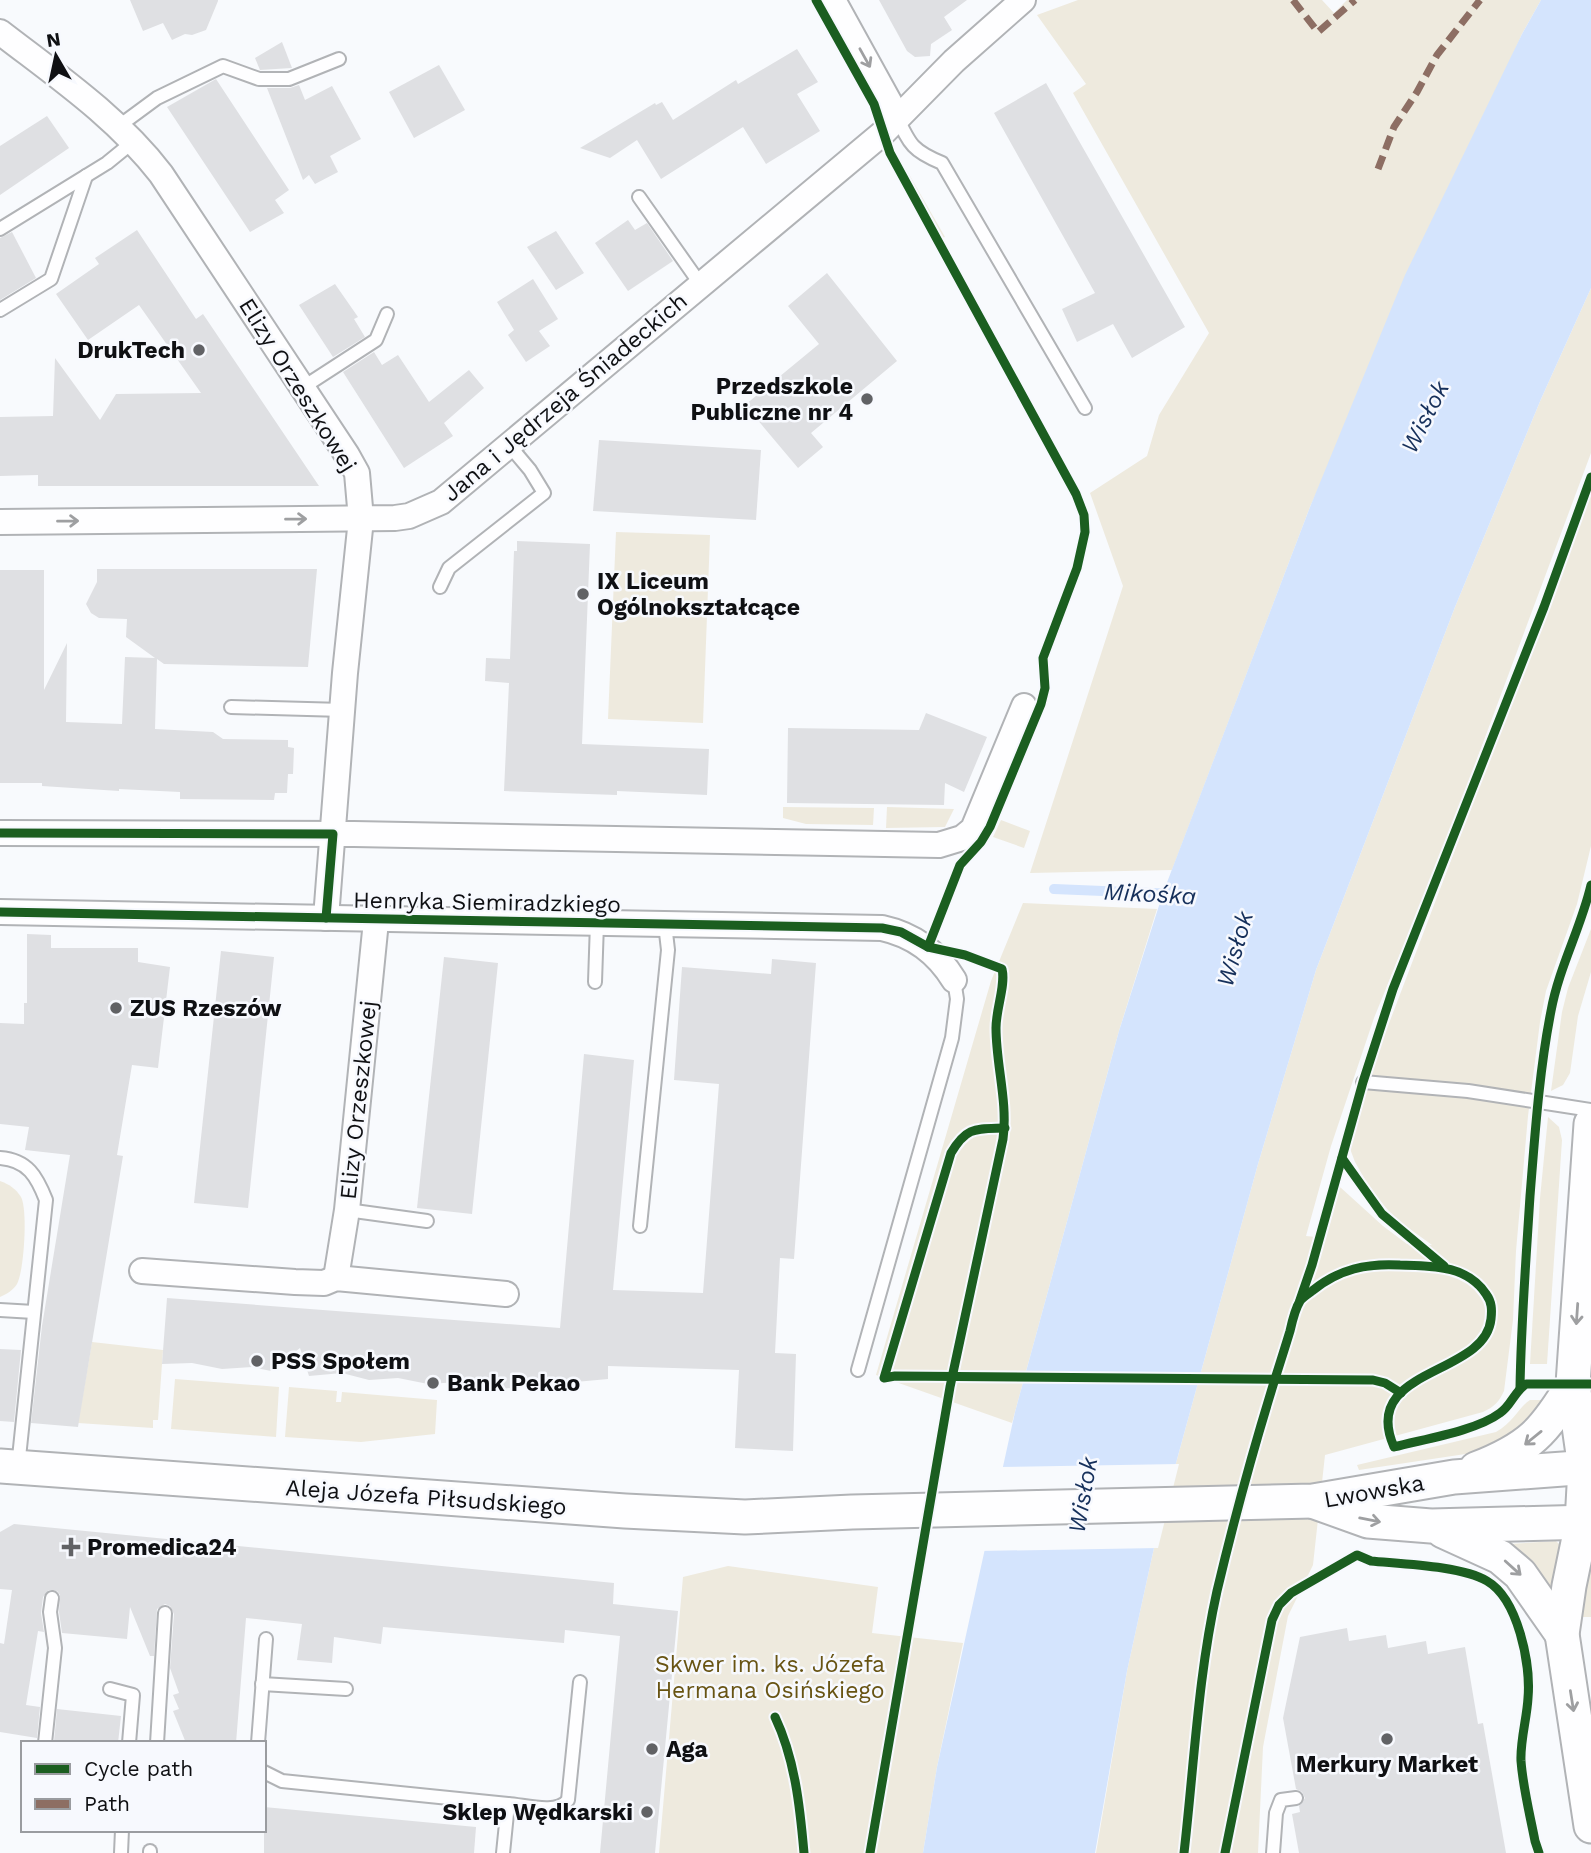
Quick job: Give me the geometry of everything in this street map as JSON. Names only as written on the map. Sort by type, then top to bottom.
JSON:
[{"type":"main road","points":[[1591,1124],[1573,1384],[1588,1467],[1587,1523],[1569,1586],[1562,1634],[1591,1826]]},
{"type":"main road","points":[[1454,1477],[1501,1459],[1536,1437],[1553,1418],[1573,1384]]},
{"type":"main road","name":"Aleja Józefa Piłsudskiego","points":[[9,1467],[625,1511],[745,1517],[1312,1501]]},
{"type":"main road","name":"Lwowska","points":[[1312,1501],[1454,1477],[1588,1467]]},
{"type":"main road","name":"Lwowska","points":[[1312,1501],[1368,1521],[1430,1526],[1587,1523]]},
{"type":"main road","points":[[1430,1526],[1500,1557],[1520,1574],[1562,1634]]},
{"type":"street","points":[[833,0],[897,116]]},
{"type":"street","name":"Jana i Jędrzeja Śniadeckich","points":[[0,522],[361,519],[394,518],[423,512],[441,502],[884,132],[954,61],[1023,0]]},
{"type":"street","name":"Elizy Orzeszkowej","points":[[0,32],[101,110],[126,133],[160,174],[357,473],[361,519],[326,918]]},
{"type":"street","points":[[0,833],[333,834],[950,843],[973,829],[1024,706]]},
{"type":"street","name":"Henryka Siemiradzkiego","points":[[0,912],[882,928],[901,932],[928,947],[946,966],[954,980]]},
{"type":"street","name":"Elizy Orzeszkowej","points":[[336,1279],[347,1210],[376,920]]},
{"type":"street","points":[[142,1271],[295,1282],[324,1283],[336,1279],[506,1294]]},
{"type":"lane","points":[[0,229],[86,176],[157,98],[223,66],[259,79],[289,79],[339,59]]},
{"type":"lane","points":[[897,116],[907,139],[920,154],[942,163],[1085,408]]},
{"type":"lane","points":[[0,310],[51,279],[86,176]]},
{"type":"lane","points":[[639,197],[701,285]]},
{"type":"lane","points":[[302,388],[376,340],[387,314]]},
{"type":"lane","points":[[440,587],[449,568],[544,494],[530,470],[509,445]]},
{"type":"lane","points":[[232,707],[343,710]]},
{"type":"lane","points":[[595,982],[597,923]]},
{"type":"lane","points":[[640,1226],[668,950],[665,924]]},
{"type":"lane","points":[[858,1370],[952,1038],[957,999],[954,980]]},
{"type":"lane","points":[[1363,1082],[1468,1091],[1591,1110]]},
{"type":"lane","points":[[0,1158],[12,1159],[36,1175],[46,1200],[34,1312],[9,1467]]},
{"type":"lane","points":[[347,1210],[427,1221]]},
{"type":"lane","points":[[0,1310],[34,1312]]},
{"type":"lane","points":[[45,1741],[55,1648],[50,1612],[52,1598]]},
{"type":"lane","points":[[157,1741],[165,1613]]},
{"type":"lane","points":[[258,1741],[266,1639]]},
{"type":"lane","points":[[266,1773],[282,1781],[508,1804],[556,1808],[564,1806],[568,1800],[580,1682]]},
{"type":"lane","points":[[262,1684],[346,1689]]},
{"type":"lane","points":[[110,1689],[133,1695],[129,1741]]},
{"type":"lane","points":[[1273,1853],[1276,1813],[1281,1800],[1296,1798]]},
{"type":"lane","points":[[503,1853],[508,1804]]},
{"type":"lane","points":[[121,1853],[122,1832]]},
{"type":"green space","points":[[1078,0],[1322,0],[1334,13],[1347,0],[1541,0],[1522,34],[1310,507],[1172,870],[1030,873],[1123,586],[1090,493],[1147,456],[1159,415],[1209,333],[1073,93],[1086,84],[1037,15]]},
{"type":"green space","points":[[901,164],[906,169],[945,237],[942,238]]},
{"type":"green space","points":[[1591,288],[1591,453],[1452,826],[1374,1018],[1331,1146],[1306,1236],[1326,1238],[1340,1187],[1407,1244],[1432,1245],[1396,1219],[1372,1192],[1349,1146],[1380,1047],[1591,492],[1591,846],[1577,904],[1546,991],[1540,1022],[1528,1116],[1513,1320],[1504,1391],[1496,1404],[1483,1412],[1325,1455],[1313,1565],[1288,1616],[1263,1747],[1258,1853],[1096,1853],[1127,1671],[1159,1525],[1258,1164],[1316,970],[1455,607],[1541,399]]},
{"type":"green space","points":[[616,532],[710,535],[703,723],[608,719]]},
{"type":"green space","points":[[783,807],[874,808],[873,825],[806,824],[783,818]]},
{"type":"green space","points":[[887,807],[954,809],[945,827],[886,828]]},
{"type":"green space","points":[[1001,820],[1030,831],[1024,848],[993,837]]},
{"type":"green space","points":[[1023,903],[1157,909],[1119,1031],[1012,1423],[876,1375],[991,981]]},
{"type":"green space","points":[[1591,929],[1591,972],[1578,1016],[1570,1073],[1563,1085],[1551,1091],[1562,1012],[1568,988]]},
{"type":"green space","points":[[1548,1117],[1559,1127],[1562,1140],[1547,1364],[1530,1364],[1540,1198]]},
{"type":"green space","points":[[0,1181],[12,1187],[21,1197],[25,1227],[17,1284],[0,1297]]},
{"type":"green space","points":[[92,1342],[163,1350],[158,1420],[153,1420],[153,1428],[78,1423]]},
{"type":"green space","points":[[175,1379],[279,1387],[276,1437],[171,1429]]},
{"type":"green space","points":[[289,1387],[337,1391],[336,1402],[341,1402],[342,1392],[437,1400],[435,1434],[361,1442],[285,1437]]},
{"type":"green space","points":[[1530,1400],[1542,1400],[1531,1422],[1492,1450],[1359,1470],[1357,1465],[1496,1432]]},
{"type":"green space","points":[[1556,1541],[1559,1544],[1558,1572],[1554,1596],[1509,1544]]},
{"type":"green space","points":[[1591,1559],[1591,1617],[1580,1617]]},
{"type":"green space","name":"Skwer im. ks. Józefa Hermana Osińskiego","points":[[728,1566],[878,1587],[872,1633],[963,1643],[937,1767],[923,1853],[659,1853],[683,1577]]},
{"type":"water","name":"Wisłok","points":[[1541,0],[1591,0],[1591,288],[1541,399],[1455,607],[1316,970],[1258,1164],[1159,1525],[1127,1671],[1095,1853],[923,1853],[937,1767],[1015,1412],[1119,1031],[1163,893],[1310,507],[1405,275]]},
{"type":"pier","points":[[1179,1464],[1158,1548],[979,1551],[999,1467]]},
{"type":"building","points":[[130,0],[218,1],[206,30],[172,40],[163,23],[143,31]]},
{"type":"building","points":[[879,0],[967,0],[944,17],[952,30],[931,44],[930,56],[915,57],[907,51]]},
{"type":"building","points":[[282,42],[292,68],[260,70],[255,58]]},
{"type":"building","points":[[797,49],[818,82],[797,94],[820,131],[766,164],[743,127],[661,179],[637,140],[610,158],[580,148],[655,103],[656,105],[662,102],[673,120],[736,80],[738,84]]},
{"type":"building","points":[[439,65],[465,110],[414,138],[389,92]]},
{"type":"building","points":[[216,79],[289,190],[275,200],[284,213],[250,232],[167,107]]},
{"type":"building","points":[[1046,83],[1185,327],[1132,358],[1113,324],[1077,342],[1062,309],[1095,293],[994,113]]},
{"type":"building","points":[[299,85],[305,100],[332,86],[361,139],[330,156],[338,172],[315,184],[309,175],[303,180],[267,88],[290,88]]},
{"type":"building","points":[[47,116],[69,148],[0,195],[0,146]]},
{"type":"building","points":[[628,220],[635,230],[647,223],[673,261],[628,291],[595,243]]},
{"type":"building","points":[[137,230],[196,319],[203,314],[319,486],[38,486],[38,475],[0,476],[0,417],[53,416],[55,358],[100,420],[116,394],[201,393],[139,305],[88,340],[56,294],[99,264],[95,258]]},
{"type":"building","points":[[556,231],[584,273],[556,290],[527,247]]},
{"type":"building","points":[[12,232],[36,278],[0,300],[0,238]]},
{"type":"building","points":[[827,273],[897,361],[811,433],[823,447],[798,468],[745,405],[819,344],[788,306]]},
{"type":"building","points":[[533,279],[558,319],[539,331],[550,346],[526,362],[508,335],[514,330],[497,302]]},
{"type":"building","points":[[335,284],[358,317],[354,319],[365,337],[333,357],[299,305]]},
{"type":"building","points":[[374,352],[382,365],[398,355],[429,402],[469,370],[484,388],[444,423],[453,436],[404,468],[343,372]]},
{"type":"building","points":[[599,440],[761,450],[756,520],[593,511]]},
{"type":"building","points":[[517,541],[590,544],[582,744],[709,749],[707,795],[617,791],[617,795],[504,791],[509,683],[485,681],[486,658],[510,659],[514,551],[517,551]]},
{"type":"building","points":[[97,569],[317,569],[308,667],[164,664],[157,659],[155,729],[213,732],[223,739],[288,740],[288,747],[294,748],[293,774],[288,774],[287,793],[275,793],[274,800],[180,799],[180,792],[0,783],[0,570],[44,570],[44,690],[67,643],[66,722],[122,724],[125,657],[155,658],[126,637],[127,619],[99,618],[91,613],[86,604],[97,582]]},
{"type":"building","points":[[926,713],[987,737],[964,792],[945,783],[944,805],[787,803],[788,728],[919,730]]},
{"type":"building","points":[[27,934],[51,935],[51,948],[138,948],[138,962],[170,967],[158,1068],[132,1065],[117,1155],[123,1156],[78,1427],[31,1423],[42,1326],[70,1155],[25,1150],[29,1127],[0,1124],[0,1023],[24,1024],[24,1003],[27,1003]]},
{"type":"building","points":[[221,951],[274,957],[248,1208],[194,1203]]},
{"type":"building","points":[[444,957],[498,963],[472,1214],[417,1208]]},
{"type":"building","points":[[772,959],[816,963],[794,1259],[780,1258],[775,1353],[796,1354],[793,1451],[735,1448],[739,1370],[608,1366],[608,1379],[488,1390],[459,1382],[428,1384],[398,1378],[369,1380],[342,1373],[309,1376],[300,1348],[271,1371],[252,1367],[222,1369],[192,1363],[162,1364],[167,1298],[560,1328],[584,1054],[634,1060],[613,1290],[703,1293],[719,1084],[674,1080],[682,967],[771,974]]},
{"type":"building","points":[[0,1349],[21,1350],[14,1422],[0,1421]]},
{"type":"building","points":[[14,1524],[614,1583],[613,1604],[678,1611],[655,1853],[600,1853],[620,1636],[565,1630],[564,1643],[383,1627],[381,1644],[334,1637],[332,1663],[297,1660],[302,1624],[246,1618],[236,1741],[185,1741],[173,1711],[179,1709],[173,1695],[179,1693],[170,1668],[174,1614],[170,1606],[165,1604],[157,1609],[154,1656],[150,1656],[130,1607],[127,1639],[62,1633],[60,1595],[57,1591],[49,1590],[43,1597],[41,1613],[44,1632],[38,1631],[26,1705],[40,1707],[37,1738],[0,1732],[0,1643],[4,1644],[12,1590],[0,1589],[0,1532]]},
{"type":"building","name":"Merkury Market","points":[[1347,1628],[1349,1641],[1386,1635],[1388,1648],[1426,1641],[1428,1654],[1465,1647],[1478,1724],[1483,1723],[1506,1853],[1299,1853],[1292,1814],[1300,1812],[1299,1806],[1305,1798],[1302,1792],[1296,1789],[1283,1718],[1300,1637]]},
{"type":"building","points":[[57,1709],[121,1716],[118,1741],[54,1741]]},
{"type":"building","points":[[266,1807],[476,1827],[474,1853],[264,1853]]},
{"type":"waterway","name":"Mikośka","points":[[1054,889],[1176,894]]},
{"type":"marked path","points":[[1293,0],[1318,32],[1355,0]]},
{"type":"marked path","points":[[1378,169],[1394,127],[1437,55],[1480,0]]},
{"type":"cycle path","points":[[816,0],[874,104],[890,153],[1076,494],[1084,515],[1085,532],[1077,568],[1043,658],[1045,688],[1041,704],[990,827],[981,842],[960,865],[928,947]]},
{"type":"cycle path","points":[[1300,1300],[1393,989],[1544,607],[1591,477]]},
{"type":"cycle path","points":[[0,833],[333,834],[326,918]]},
{"type":"cycle path","points":[[1520,1388],[1530,1196],[1543,1057],[1555,995],[1591,885]]},
{"type":"cycle path","points":[[0,912],[882,928],[901,932],[928,947],[965,955],[1002,969],[1003,982],[996,1028],[1004,1111],[1003,1139],[950,1387],[870,1853]]},
{"type":"cycle path","points":[[1005,1128],[967,1133],[951,1153],[884,1378],[1373,1380],[1385,1383],[1401,1393]]},
{"type":"cycle path","points":[[1342,1158],[1382,1214],[1444,1266]]},
{"type":"cycle path","points":[[1184,1853],[1201,1688],[1217,1591],[1256,1441],[1301,1300],[1332,1277],[1354,1269],[1388,1265],[1436,1267],[1459,1272],[1478,1284],[1488,1297],[1491,1319],[1484,1338],[1468,1352],[1408,1387],[1394,1401],[1388,1421],[1394,1447],[1478,1425],[1504,1410],[1526,1384],[1591,1384]]},
{"type":"cycle path","points":[[1225,1853],[1272,1620],[1279,1605],[1291,1593],[1357,1555],[1371,1561],[1431,1566],[1476,1576],[1498,1590],[1507,1602],[1525,1651],[1528,1698],[1521,1761],[1539,1853]]},
{"type":"cycle path","points":[[775,1717],[792,1766],[804,1853]]},
{"type":"place","name":"DrukTech","points":[[199,350]]},
{"type":"place","name":"Przedszkole Publiczne nr 4","points":[[867,399]]},
{"type":"place","name":"IX Liceum Ogólnokształcące","points":[[583,594]]},
{"type":"place","name":"ZUS Rzeszów","points":[[116,1008]]},
{"type":"place","name":"PSS Społem","points":[[257,1361]]},
{"type":"place","name":"Bank Pekao","points":[[433,1383]]},
{"type":"place","name":"Promedica24","points":[[71,1547]]},
{"type":"place","name":"Merkury Market","points":[[1387,1739]]},
{"type":"place","name":"Aga","points":[[652,1749]]},
{"type":"place","name":"Sklep Wędkarski","points":[[647,1812]]}]
